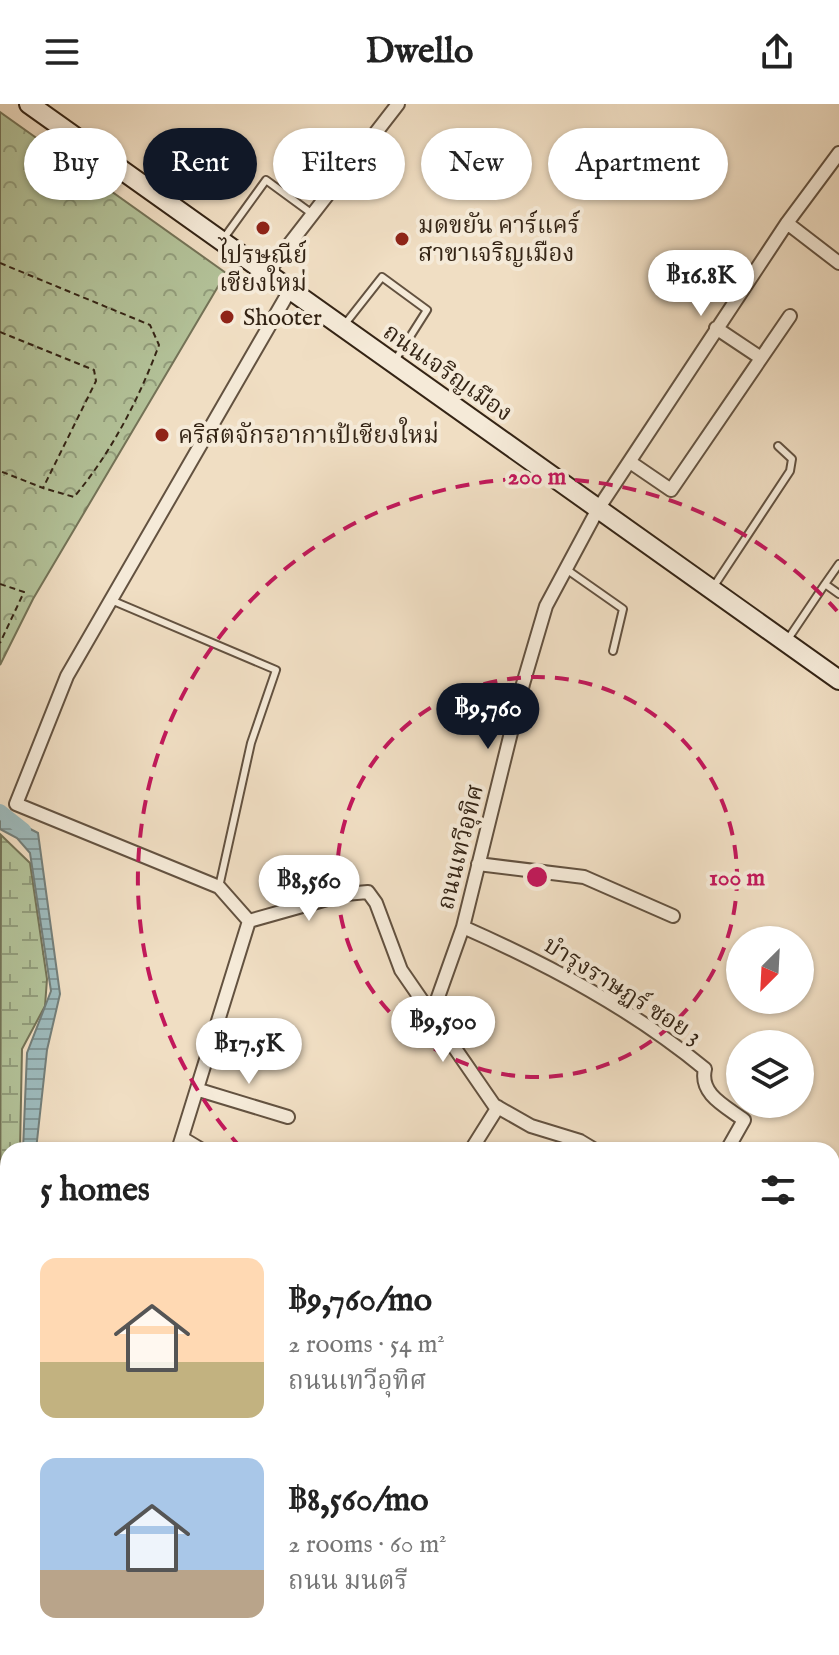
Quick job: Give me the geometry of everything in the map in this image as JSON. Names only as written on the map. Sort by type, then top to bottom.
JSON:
[{"type":"main road","name":"ถนนเจริญเมือง","points":[[29,104],[786,642],[837,673]]},
{"type":"street","points":[[267,273],[398,104]]},
{"type":"street","name":"ถนนเทวีอุทิศ","points":[[431,1017],[463,927],[523,684],[546,606],[598,509],[787,223],[839,153]]},
{"type":"street","points":[[787,223],[839,263]]},
{"type":"street","points":[[249,921],[219,887],[16,804],[67,676],[290,290]]},
{"type":"street","points":[[630,462],[671,490],[790,316]]},
{"type":"street","points":[[716,328],[761,358]]},
{"type":"street","points":[[478,864],[584,877],[673,916]]},
{"type":"street","points":[[249,921],[345,894],[368,892],[376,903],[401,970],[431,1017],[498,1107],[531,1126],[582,1142]]},
{"type":"street","points":[[181,1142],[249,921]]},
{"type":"street","name":"บำรุงราษฏร์ ซอย 3","points":[[463,927],[530,956],[585,986],[674,1043],[705,1069],[702,1081],[706,1091],[744,1120],[732,1142]]},
{"type":"street","points":[[199,1090],[288,1117]]},
{"type":"street","points":[[476,1142],[498,1107]]},
{"type":"lane","points":[[222,241],[266,180],[311,213]]},
{"type":"lane","points":[[342,327],[382,277],[427,310],[393,363]]},
{"type":"lane","points":[[712,589],[790,471],[792,459],[778,446]]},
{"type":"lane","points":[[786,642],[839,564]]},
{"type":"lane","points":[[565,568],[623,609],[613,651]]},
{"type":"lane","points":[[825,584],[839,594]]},
{"type":"lane","points":[[111,600],[276,670],[251,743],[219,887]]},
{"type":"path","points":[[0,263],[150,325],[159,345],[131,412],[89,479],[74,497],[0,471]]},
{"type":"path","points":[[0,332],[94,370],[96,381],[43,488]]},
{"type":"path","points":[[0,584],[24,592],[0,643]]},
{"type":"green space","points":[[0,112],[24,129],[24,200],[124,200],[226,273],[33,599],[0,665]]},
{"type":"green space","points":[[1,835],[30,863],[47,979],[45,1006],[22,1049],[20,1142],[0,1142]]},
{"type":"water","points":[[0,813],[38,833],[60,994],[47,1050],[37,1142],[23,1142],[27,1053],[51,991],[30,853],[17,838],[0,829]]},
{"type":"waterway","points":[[0,811],[24,830]]},
{"type":"place","name":"ไปรษณีย์ เชียงใหม่","points":[[263,228]]},
{"type":"place","name":"มดขยัน คาร์แคร์ สาขาเจริญเมือง","points":[[402,239]]},
{"type":"place","name":"Shooter","points":[[227,317]]},
{"type":"place","name":"คริสตจักรอากาเป้เชียงใหม่","points":[[162,435]]}]
